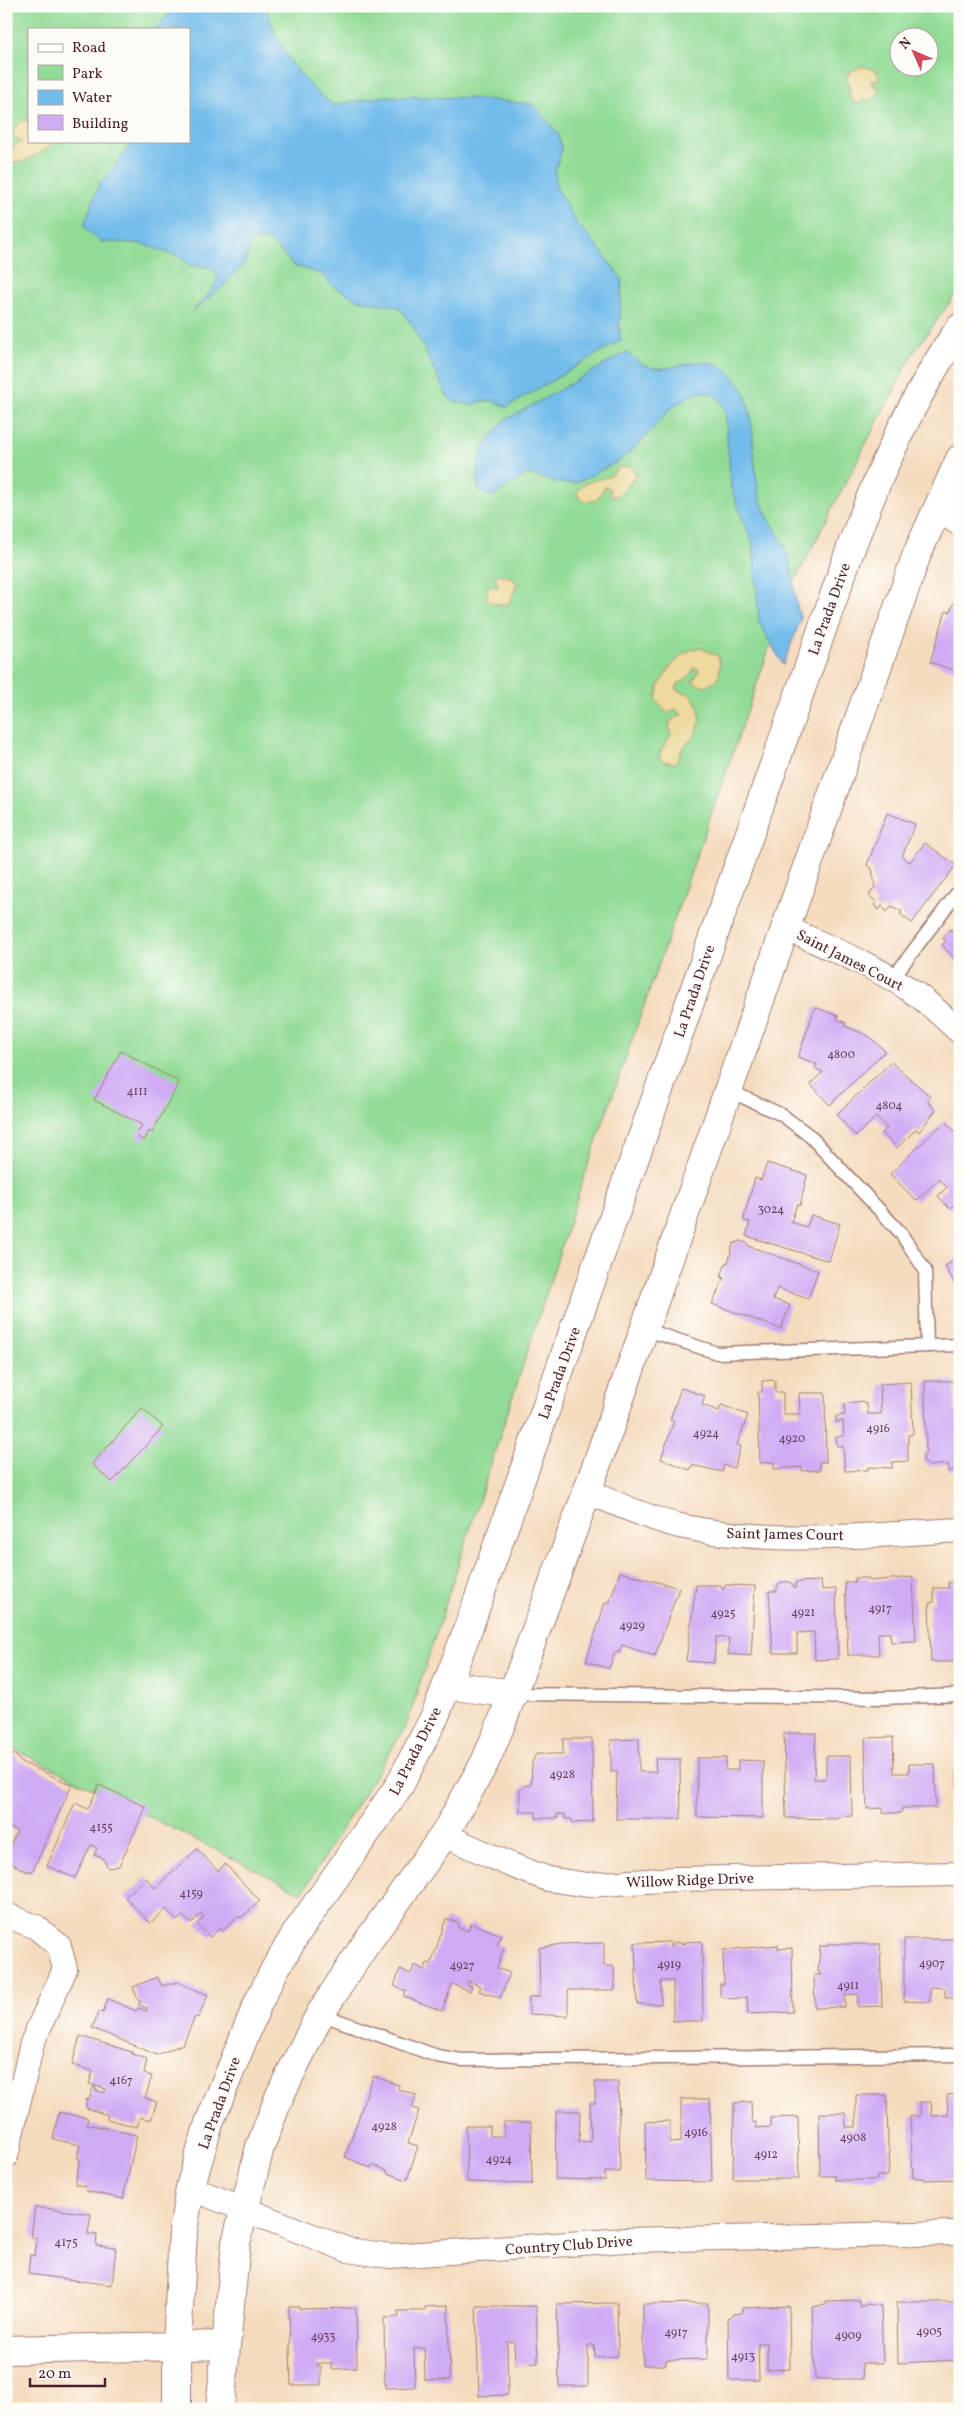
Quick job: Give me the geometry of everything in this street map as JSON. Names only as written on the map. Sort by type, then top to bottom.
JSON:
[{"type":"main road","name":"La Prada Drive","points":[[177,2409],[177,2346],[183,2232],[190,2188],[209,2123],[258,2004],[275,1969],[297,1932],[372,1828],[399,1786],[435,1716],[855,537],[877,480],[898,437],[929,378],[960,328]]},
{"type":"main road","points":[[220,2409],[236,2243],[260,2147],[280,2095],[320,2014],[358,1956],[444,1835],[485,1762],[514,1694],[587,1492],[907,582],[936,509],[960,459]]},
{"type":"main road","points":[[447,1685],[514,1694]]},
{"type":"main road","points":[[6,2350],[226,2345]]},
{"type":"street","points":[[936,509],[960,524]]},
{"type":"street","name":"Saint James Court","points":[[786,928],[875,969],[914,992],[960,1032]]},
{"type":"street","name":"Saint James Court","points":[[587,1492],[677,1525],[749,1536],[846,1536],[960,1530]]},
{"type":"street","name":"Willow Ridge Drive","points":[[444,1835],[511,1865],[548,1879],[588,1885],[675,1878],[952,1874]]},
{"type":"street","points":[[6,1914],[36,1927],[59,1946],[65,1969],[32,2042],[6,2156]]},
{"type":"street","name":"Country Club Drive","points":[[190,2188],[244,2207],[348,2250],[390,2256],[626,2240],[960,2233]]},
{"type":"lane","points":[[892,979],[960,889]]},
{"type":"lane","points":[[728,1090],[782,1115],[810,1136],[900,1232],[925,1270],[927,1346]]},
{"type":"lane","points":[[644,1330],[717,1353],[960,1345]]},
{"type":"lane","points":[[514,1694],[883,1698],[960,1695]]},
{"type":"lane","points":[[320,2014],[437,2056],[462,2060],[960,2055]]},
{"type":"green space","points":[[6,6],[960,6],[960,288],[912,355],[789,592],[584,1177],[406,1726],[302,1893],[6,1745]]},
{"type":"sand","points":[[862,66],[877,71],[879,79],[871,81],[873,86],[878,86],[879,92],[870,101],[865,99],[858,104],[851,99],[847,77],[850,72]]},
{"type":"sand","points":[[25,120],[28,122],[28,142],[52,142],[49,148],[23,162],[16,161],[11,167],[6,169],[6,150],[12,151],[15,145],[21,143],[21,140],[16,139],[13,132],[19,123]]},
{"type":"sand","points":[[632,466],[636,477],[617,496],[610,496],[610,489],[605,487],[596,500],[584,502],[579,498],[577,492],[585,484],[612,475],[617,468]]},
{"type":"sand","points":[[499,574],[513,578],[517,584],[509,604],[493,604],[487,599],[487,588],[492,585],[497,588],[499,586],[495,578]]},
{"type":"sand","points":[[700,648],[718,656],[720,667],[718,678],[711,684],[699,685],[693,682],[699,670],[695,667],[687,679],[678,684],[676,690],[690,694],[699,707],[700,723],[695,735],[683,747],[676,763],[662,761],[659,757],[661,750],[671,735],[669,727],[671,720],[682,715],[675,709],[668,714],[656,700],[659,685],[671,666],[681,656],[691,650]]},
{"type":"water","points":[[172,6],[266,6],[276,35],[291,61],[310,85],[333,105],[385,96],[470,98],[533,104],[558,134],[562,150],[555,170],[556,187],[577,224],[591,238],[622,279],[619,330],[621,340],[507,407],[493,401],[482,401],[472,405],[454,402],[447,396],[413,326],[399,307],[359,300],[331,285],[322,274],[294,266],[272,242],[260,239],[251,242],[245,263],[223,286],[194,310],[212,290],[216,281],[218,275],[210,267],[190,265],[178,256],[138,243],[102,242],[92,235],[84,225],[100,182],[110,173],[132,142],[190,142],[190,28],[157,28],[169,13]]},
{"type":"water","points":[[627,352],[639,363],[651,367],[663,368],[699,362],[722,367],[734,377],[744,391],[752,425],[756,477],[761,502],[786,549],[801,619],[783,665],[759,622],[753,544],[731,489],[725,409],[718,397],[711,393],[699,392],[671,408],[638,445],[619,461],[576,483],[560,483],[527,474],[493,496],[480,492],[478,473],[482,454],[504,421]]},
{"type":"building","points":[[954,602],[960,604],[960,672],[930,662],[946,611],[950,612]]},
{"type":"building","points":[[887,813],[915,824],[902,857],[910,862],[925,843],[956,865],[912,923],[900,914],[902,912],[892,906],[887,912],[882,906],[879,910],[874,905],[877,903],[869,895],[875,887],[872,869],[867,865]]},
{"type":"building","points":[[960,927],[960,965],[942,945],[946,941],[943,938],[951,929],[954,933]]},
{"type":"building","points":[[815,1007],[838,1016],[837,1019],[846,1023],[845,1026],[869,1036],[885,1051],[830,1105],[810,1084],[823,1072],[815,1068],[817,1064],[798,1057]]},
{"type":"building","points":[[121,1051],[179,1082],[152,1133],[149,1131],[144,1141],[136,1136],[142,1125],[94,1100]]},
{"type":"building","points":[[891,1062],[931,1097],[927,1101],[936,1110],[919,1132],[916,1129],[897,1148],[882,1133],[887,1128],[876,1117],[856,1136],[836,1115]]},
{"type":"building","points":[[945,1121],[960,1136],[960,1199],[950,1209],[938,1196],[947,1187],[939,1179],[916,1201],[890,1174]]},
{"type":"building","points":[[767,1163],[807,1175],[800,1206],[797,1204],[791,1222],[807,1227],[811,1215],[840,1224],[829,1261],[746,1236],[750,1222],[744,1221],[745,1213],[755,1178],[761,1180]]},
{"type":"building","points":[[740,1241],[818,1271],[808,1299],[777,1288],[773,1299],[790,1305],[781,1329],[712,1304],[724,1278],[721,1277],[726,1262],[728,1263],[733,1244]]},
{"type":"building","points":[[960,1257],[960,1282],[955,1284],[945,1266]]},
{"type":"building","points":[[775,1380],[775,1392],[783,1392],[783,1414],[800,1414],[799,1393],[825,1393],[826,1462],[819,1462],[820,1470],[802,1471],[802,1467],[774,1469],[774,1462],[760,1463],[758,1392],[762,1392],[762,1381]]},
{"type":"building","points":[[925,1381],[955,1381],[955,1412],[960,1412],[960,1470],[948,1471],[948,1464],[929,1466],[923,1461],[923,1455],[926,1452]]},
{"type":"building","points":[[911,1382],[913,1434],[908,1435],[908,1461],[892,1462],[892,1468],[868,1467],[868,1470],[845,1471],[843,1446],[837,1446],[836,1437],[844,1436],[843,1421],[836,1422],[836,1416],[845,1415],[844,1404],[862,1401],[867,1404],[868,1414],[881,1414],[880,1384]]},
{"type":"building","points":[[681,1388],[705,1396],[702,1405],[719,1411],[721,1405],[748,1415],[737,1445],[741,1446],[734,1468],[724,1465],[722,1472],[692,1465],[690,1470],[661,1459],[674,1421],[670,1420]]},
{"type":"building","points":[[142,1408],[163,1427],[112,1482],[92,1464]]},
{"type":"building","points":[[620,1572],[679,1588],[655,1656],[622,1645],[619,1653],[615,1652],[609,1669],[586,1661],[605,1603],[609,1604]]},
{"type":"building","points":[[913,1577],[916,1641],[891,1642],[890,1633],[878,1633],[879,1655],[848,1655],[845,1582],[855,1582],[855,1578],[869,1578],[869,1581]]},
{"type":"building","points":[[957,1579],[960,1579],[959,1662],[931,1662],[929,1603],[934,1602],[934,1588],[949,1588],[948,1582],[957,1582]]},
{"type":"building","points":[[821,1581],[822,1590],[836,1589],[838,1659],[815,1660],[814,1632],[797,1633],[797,1653],[773,1653],[769,1591],[777,1591],[777,1586],[782,1582],[790,1582],[795,1589],[796,1582]]},
{"type":"building","points":[[696,1585],[721,1585],[721,1588],[724,1589],[725,1585],[755,1586],[751,1656],[728,1654],[729,1638],[716,1637],[714,1663],[686,1661]]},
{"type":"building","points":[[784,1733],[816,1733],[814,1779],[826,1779],[826,1756],[851,1756],[852,1816],[838,1817],[838,1819],[786,1818]]},
{"type":"building","points":[[957,1735],[960,1735],[960,1789],[957,1789]]},
{"type":"building","points":[[893,1737],[894,1773],[909,1773],[909,1764],[935,1764],[936,1808],[902,1808],[901,1813],[883,1813],[883,1808],[867,1809],[865,1738]]},
{"type":"building","points":[[563,1739],[592,1739],[593,1822],[572,1823],[572,1819],[565,1819],[565,1814],[557,1814],[557,1818],[536,1818],[536,1812],[520,1812],[520,1790],[525,1785],[531,1785],[532,1763],[536,1754],[563,1754]]},
{"type":"building","points":[[639,1739],[639,1772],[656,1772],[655,1759],[680,1759],[681,1819],[616,1819],[617,1772],[611,1772],[611,1740]]},
{"type":"building","points":[[6,1754],[16,1755],[19,1761],[72,1785],[32,1872],[27,1870],[27,1872],[6,1860],[6,1855],[17,1831],[6,1826]]},
{"type":"building","points":[[697,1758],[726,1758],[725,1770],[738,1770],[738,1760],[763,1761],[763,1818],[697,1817]]},
{"type":"building","points":[[99,1785],[146,1807],[119,1866],[108,1868],[103,1858],[94,1855],[97,1848],[91,1845],[75,1878],[47,1866],[75,1803],[88,1809]]},
{"type":"building","points":[[197,1849],[218,1871],[225,1864],[260,1901],[241,1918],[239,1916],[223,1931],[220,1928],[210,1937],[197,1924],[204,1917],[201,1913],[191,1924],[183,1916],[177,1921],[166,1909],[150,1923],[125,1897],[146,1878],[155,1888]]},
{"type":"building","points":[[446,1919],[459,1923],[457,1927],[468,1931],[471,1923],[501,1935],[497,1945],[504,1948],[497,1968],[510,1973],[500,1998],[479,1991],[481,1986],[468,1981],[467,1984],[472,1986],[470,1991],[452,1984],[442,2011],[403,1996],[406,1991],[394,1986],[400,1969],[411,1974],[414,1965],[425,1970],[427,1963],[431,1964]]},
{"type":"building","points":[[904,1939],[960,1939],[960,1998],[945,1998],[945,1988],[930,1987],[930,2002],[904,2001]]},
{"type":"building","points":[[702,1941],[703,2021],[673,2021],[673,1981],[661,1981],[661,2004],[637,2004],[635,1943],[671,1942],[671,1946],[675,1942],[686,1944],[686,1942]]},
{"type":"building","points":[[604,1943],[604,1966],[614,1966],[615,1990],[568,1990],[568,2016],[529,2014],[529,1997],[540,1996],[539,1948],[561,1944]]},
{"type":"building","points":[[828,1944],[880,1944],[882,2006],[858,2007],[858,1994],[845,1995],[845,2007],[815,2008],[814,1975],[821,1975],[818,1971],[820,1946],[829,1946]]},
{"type":"building","points":[[778,1945],[778,1949],[792,1948],[793,2012],[748,2014],[747,1997],[732,1999],[720,1996],[720,1984],[724,1984],[723,1950]]},
{"type":"building","points":[[157,1977],[162,1986],[177,1982],[208,1995],[198,2018],[195,2017],[183,2044],[157,2055],[92,2028],[99,2011],[103,2013],[108,1999],[136,2011],[138,2008],[146,2011],[147,2008],[139,2005],[140,2001],[133,1987]]},
{"type":"building","points":[[80,2036],[132,2052],[132,2054],[147,2059],[144,2074],[152,2076],[145,2098],[157,2102],[151,2120],[140,2117],[137,2127],[107,2119],[108,2115],[86,2108],[86,2099],[89,2100],[93,2087],[96,2087],[95,2090],[104,2093],[106,2089],[89,2084],[93,2071],[72,2065]]},
{"type":"building","points":[[373,2076],[399,2085],[398,2089],[416,2095],[412,2108],[419,2110],[408,2143],[418,2146],[407,2180],[372,2165],[371,2168],[345,2157]]},
{"type":"building","points":[[595,2082],[618,2082],[620,2172],[605,2172],[605,2180],[555,2179],[556,2111],[580,2111],[579,2141],[591,2142],[590,2103],[595,2103]]},
{"type":"building","points":[[960,2094],[960,2179],[923,2180],[923,2178],[913,2178],[910,2116],[921,2116],[920,2102],[931,2102],[932,2116],[948,2115],[947,2095]]},
{"type":"building","points":[[856,2095],[887,2095],[888,2147],[890,2149],[888,2176],[877,2176],[877,2180],[835,2180],[835,2176],[820,2176],[819,2113],[845,2113],[846,2127],[856,2127]]},
{"type":"building","points":[[681,2099],[710,2099],[712,2182],[646,2181],[645,2122],[670,2121],[670,2143],[681,2142]]},
{"type":"building","points":[[751,2102],[752,2122],[756,2122],[756,2128],[771,2127],[771,2118],[798,2117],[799,2179],[733,2179],[734,2103]]},
{"type":"building","points":[[59,2112],[88,2118],[87,2124],[137,2135],[123,2199],[86,2191],[87,2187],[75,2184],[80,2159],[77,2158],[80,2145],[53,2139]]},
{"type":"building","points":[[504,2122],[531,2122],[532,2184],[467,2182],[466,2126],[490,2126],[490,2136],[504,2136]]},
{"type":"building","points":[[35,2207],[91,2214],[88,2234],[97,2235],[96,2246],[116,2248],[112,2285],[28,2274],[30,2255],[35,2256],[37,2238],[31,2238]]},
{"type":"building","points":[[860,2300],[861,2307],[867,2304],[881,2306],[883,2363],[862,2363],[863,2379],[815,2379],[812,2307],[826,2304],[825,2301]]},
{"type":"building","points":[[897,2302],[960,2302],[960,2360],[898,2363]]},
{"type":"building","points":[[617,2303],[618,2356],[595,2357],[594,2345],[588,2345],[588,2386],[559,2386],[557,2304]]},
{"type":"building","points":[[708,2303],[708,2359],[666,2360],[666,2365],[643,2365],[643,2304]]},
{"type":"building","points":[[448,2306],[450,2380],[425,2380],[424,2348],[414,2348],[415,2387],[385,2388],[384,2318],[399,2317],[398,2311],[425,2311],[425,2307]]},
{"type":"building","points":[[476,2306],[536,2306],[538,2363],[515,2364],[514,2342],[507,2342],[508,2395],[479,2396]]},
{"type":"building","points":[[789,2306],[790,2369],[767,2370],[767,2343],[758,2343],[759,2380],[729,2380],[728,2319],[734,2314],[742,2313],[742,2308]]},
{"type":"building","points":[[289,2307],[299,2307],[299,2309],[356,2308],[357,2368],[332,2369],[332,2363],[317,2363],[317,2366],[321,2366],[321,2385],[291,2385]]}]
